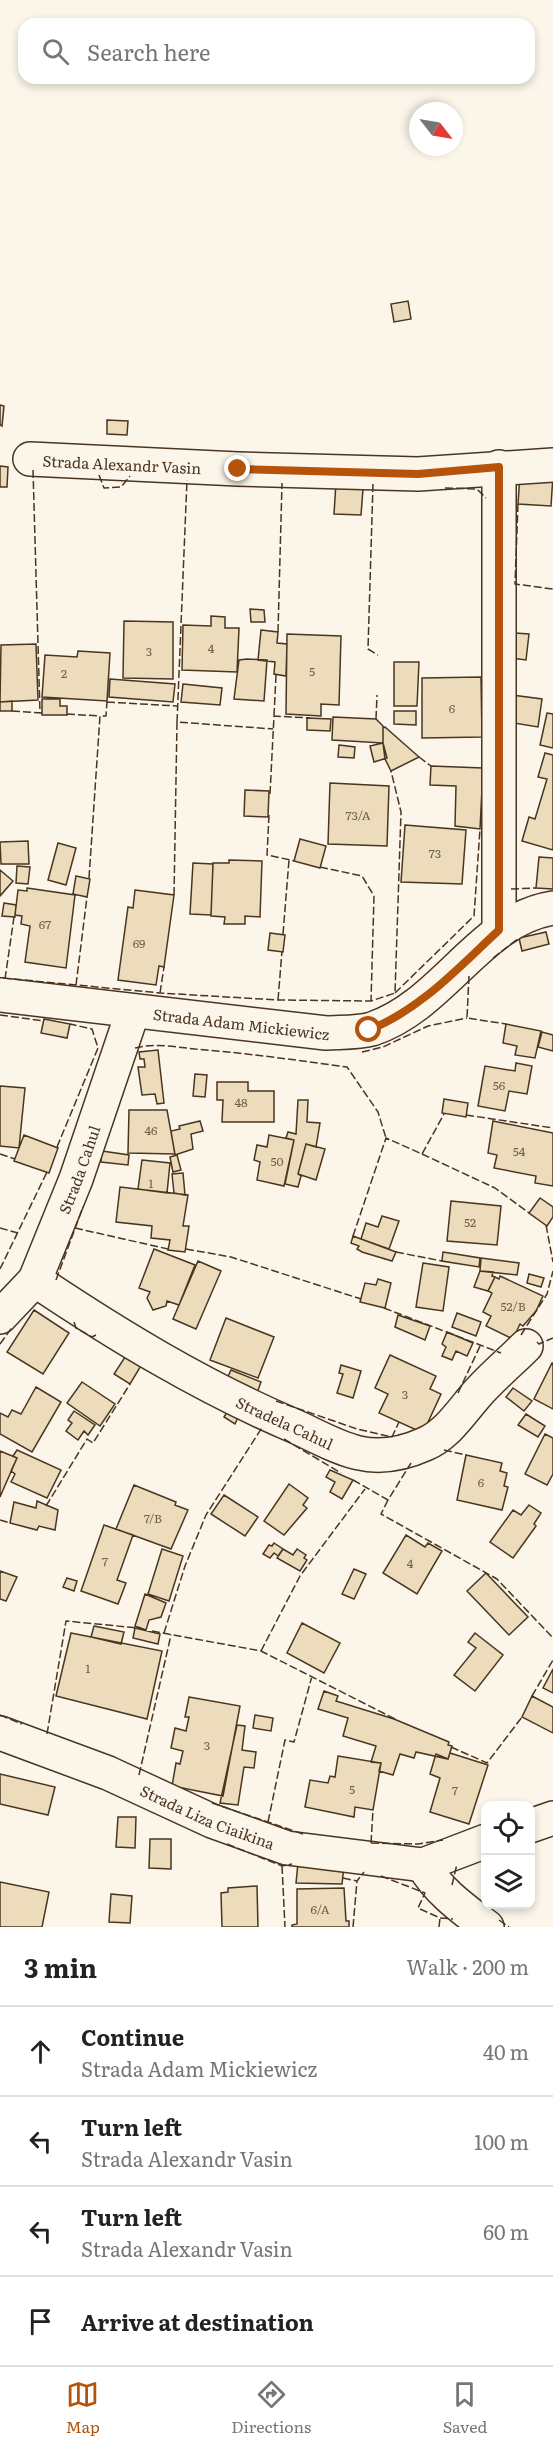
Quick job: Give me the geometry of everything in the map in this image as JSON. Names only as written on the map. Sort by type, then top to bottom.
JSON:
[{"type":"street","name":"Strada Alexandr Vasin","points":[[30,459],[238,469],[418,474],[553,465]]},
{"type":"street","points":[[499,467],[499,930]]},
{"type":"street","name":"Strada Adam Mickiewicz","points":[[0,994],[326,1033],[369,1030],[393,1020],[437,989],[499,930],[520,918],[553,908]]},
{"type":"street","name":"Strada Cahul","points":[[0,1317],[36,1280],[76,1179],[133,1011]]},
{"type":"street","name":"Stradela Cahul","points":[[36,1280],[125,1338],[206,1384],[251,1408],[358,1453],[380,1455],[399,1453],[428,1443],[454,1421],[478,1393],[526,1346]]},
{"type":"street","name":"Strada Liza Ciaikina","points":[[0,1733],[108,1773],[212,1821],[287,1848],[423,1865],[481,1843]]},
{"type":"street","points":[[535,1825],[553,1818]]},
{"type":"street","points":[[423,1865],[433,1882],[449,1899],[487,1927]]},
{"type":"building","points":[[408,301],[411,319],[394,322],[391,304]]},
{"type":"building","points":[[0,405],[4,406],[2,426],[0,425]]},
{"type":"building","points":[[107,420],[128,421],[127,435],[107,434]]},
{"type":"building","points":[[0,466],[8,467],[7,487],[0,487]]},
{"type":"building","points":[[520,474],[553,475],[551,506],[518,504]]},
{"type":"building","points":[[336,482],[363,489],[361,515],[334,514]]},
{"type":"building","points":[[250,609],[264,610],[265,622],[251,622]]},
{"type":"building","points":[[211,616],[225,617],[225,628],[239,628],[237,672],[182,670],[183,625],[211,626]]},
{"type":"building","points":[[124,621],[173,622],[173,679],[123,678]]},
{"type":"building","points":[[261,630],[278,632],[277,643],[287,644],[286,676],[274,674],[275,662],[258,660]]},
{"type":"building","points":[[515,633],[529,634],[526,660],[511,658]]},
{"type":"building","points":[[287,634],[341,636],[339,705],[321,704],[321,716],[286,714]]},
{"type":"building","points":[[36,644],[38,700],[0,702],[1,645]]},
{"type":"building","points":[[78,651],[110,653],[107,701],[42,697],[45,655],[77,657]]},
{"type":"building","points":[[239,660],[267,660],[264,701],[234,699]]},
{"type":"building","points":[[394,662],[419,662],[417,706],[394,706]]},
{"type":"building","points":[[481,677],[482,737],[422,738],[422,678]]},
{"type":"building","points":[[110,679],[175,684],[173,702],[109,697]]},
{"type":"building","points":[[183,684],[222,688],[220,705],[181,702]]},
{"type":"building","points":[[512,695],[542,699],[538,727],[508,722]]},
{"type":"building","points":[[42,699],[60,699],[60,706],[67,706],[67,715],[42,715]]},
{"type":"building","points":[[12,701],[12,711],[0,711],[0,702]]},
{"type":"building","points":[[394,711],[416,711],[416,725],[394,724]]},
{"type":"building","points":[[547,713],[553,714],[553,748],[540,745]]},
{"type":"building","points":[[333,717],[376,719],[383,726],[383,743],[332,740]]},
{"type":"building","points":[[307,718],[331,719],[330,731],[307,730]]},
{"type":"building","points":[[385,727],[419,757],[391,771],[385,759],[383,728]]},
{"type":"building","points":[[383,743],[387,758],[374,762],[370,746]]},
{"type":"building","points":[[339,745],[355,747],[354,758],[338,757]]},
{"type":"building","points":[[545,753],[553,755],[553,850],[522,841],[529,817],[535,819],[547,779],[538,777]]},
{"type":"building","points":[[431,766],[483,768],[480,829],[455,826],[456,786],[430,785]]},
{"type":"building","points":[[330,783],[389,786],[387,846],[328,844]]},
{"type":"building","points":[[245,790],[269,791],[268,817],[244,816]]},
{"type":"building","points":[[405,825],[466,830],[462,884],[401,882]]},
{"type":"building","points":[[300,839],[326,846],[320,868],[294,861]]},
{"type":"building","points":[[28,841],[29,864],[1,864],[0,842]]},
{"type":"building","points":[[58,843],[76,848],[66,885],[48,880]]},
{"type":"building","points":[[539,857],[553,858],[553,889],[536,888]]},
{"type":"building","points":[[229,860],[262,861],[260,917],[245,916],[245,924],[224,924],[225,917],[211,916],[213,863],[229,863]]},
{"type":"building","points":[[193,863],[213,864],[211,915],[190,914]]},
{"type":"building","points":[[17,866],[30,867],[28,884],[16,883]]},
{"type":"building","points":[[0,870],[13,881],[0,896]]},
{"type":"building","points":[[76,876],[90,879],[87,897],[73,894]]},
{"type":"building","points":[[27,888],[75,895],[66,968],[25,962],[30,926],[21,924],[22,916],[15,915],[18,890],[27,891]]},
{"type":"building","points":[[135,890],[174,895],[164,967],[159,966],[156,985],[118,980],[128,907],[133,908]]},
{"type":"building","points":[[4,903],[16,905],[15,917],[2,916]]},
{"type":"building","points":[[546,932],[549,944],[522,951],[519,938]]},
{"type":"building","points":[[270,933],[285,935],[283,952],[268,950]]},
{"type":"building","points":[[44,1019],[70,1024],[67,1038],[41,1033]]},
{"type":"building","points":[[506,1024],[541,1031],[535,1058],[515,1055],[517,1046],[503,1043]]},
{"type":"building","points":[[542,1032],[553,1035],[553,1051],[538,1047]]},
{"type":"building","points":[[158,1050],[164,1103],[157,1104],[155,1094],[142,1095],[138,1067],[145,1067],[144,1059],[140,1059],[139,1052]]},
{"type":"building","points":[[516,1063],[532,1066],[527,1094],[509,1091],[505,1111],[478,1106],[485,1066],[515,1071]]},
{"type":"building","points":[[195,1074],[207,1075],[205,1097],[193,1096]]},
{"type":"building","points":[[217,1082],[248,1082],[248,1091],[274,1091],[274,1122],[222,1122],[223,1100],[217,1100]]},
{"type":"building","points":[[0,1086],[25,1088],[19,1148],[0,1146]]},
{"type":"building","points":[[444,1099],[468,1103],[466,1117],[442,1113]]},
{"type":"building","points":[[298,1100],[308,1100],[307,1122],[320,1123],[316,1147],[306,1144],[298,1174],[301,1176],[298,1187],[285,1184],[294,1140],[286,1138],[288,1132],[296,1134]]},
{"type":"building","points":[[129,1110],[167,1110],[175,1154],[128,1153]]},
{"type":"building","points":[[200,1121],[203,1131],[191,1134],[193,1149],[175,1155],[171,1131],[180,1129],[179,1126]]},
{"type":"building","points":[[493,1121],[553,1133],[553,1186],[535,1183],[536,1176],[494,1168],[497,1155],[488,1153]]},
{"type":"building","points":[[24,1135],[58,1148],[49,1173],[14,1161]]},
{"type":"building","points":[[269,1135],[294,1140],[284,1186],[257,1180],[260,1162],[254,1160],[257,1145],[267,1147]]},
{"type":"building","points":[[306,1144],[325,1149],[316,1180],[298,1174]]},
{"type":"building","points":[[102,1151],[129,1155],[128,1165],[101,1162]]},
{"type":"building","points":[[177,1155],[181,1170],[173,1172],[170,1157]]},
{"type":"building","points":[[142,1160],[170,1163],[167,1193],[138,1189]]},
{"type":"building","points":[[183,1173],[185,1195],[174,1193],[172,1174]]},
{"type":"building","points":[[120,1187],[188,1195],[183,1226],[189,1226],[185,1252],[168,1250],[170,1240],[151,1238],[152,1226],[116,1222]]},
{"type":"building","points":[[540,1198],[553,1207],[553,1217],[547,1226],[529,1213]]},
{"type":"building","points":[[451,1201],[501,1206],[497,1245],[447,1241]]},
{"type":"building","points":[[382,1216],[399,1221],[389,1249],[361,1239],[366,1223],[378,1227]]},
{"type":"building","points":[[353,1236],[396,1252],[392,1261],[357,1249],[359,1246],[351,1243]]},
{"type":"building","points":[[154,1249],[195,1265],[179,1305],[167,1301],[166,1306],[153,1310],[147,1298],[150,1292],[139,1288]]},
{"type":"building","points":[[443,1252],[480,1258],[479,1267],[442,1261]]},
{"type":"building","points":[[481,1258],[519,1263],[517,1275],[480,1271]]},
{"type":"building","points":[[198,1261],[221,1271],[196,1329],[173,1319]]},
{"type":"building","points":[[423,1263],[449,1267],[443,1311],[416,1307]]},
{"type":"building","points":[[480,1271],[493,1272],[492,1276],[495,1277],[488,1291],[474,1287]]},
{"type":"building","points":[[529,1274],[544,1278],[541,1287],[527,1283]]},
{"type":"building","points":[[500,1276],[543,1296],[536,1311],[523,1326],[520,1324],[513,1339],[486,1326],[491,1316],[483,1312],[492,1293],[488,1291],[495,1277],[499,1279]]},
{"type":"building","points":[[378,1279],[391,1283],[385,1308],[360,1302],[365,1283],[376,1285]]},
{"type":"building","points":[[34,1310],[69,1333],[43,1374],[7,1352]]},
{"type":"building","points":[[457,1313],[481,1322],[476,1336],[452,1327]]},
{"type":"building","points":[[398,1315],[430,1326],[425,1340],[395,1327]]},
{"type":"building","points":[[226,1318],[274,1337],[258,1378],[210,1360]]},
{"type":"building","points":[[447,1332],[473,1343],[467,1356],[456,1351],[452,1360],[442,1356],[446,1347],[442,1344]]},
{"type":"building","points":[[127,1354],[142,1364],[130,1384],[114,1374]]},
{"type":"building","points":[[390,1355],[436,1376],[430,1389],[441,1394],[423,1433],[379,1413],[388,1394],[375,1388]]},
{"type":"building","points":[[553,1363],[553,1409],[534,1399]]},
{"type":"building","points":[[341,1365],[361,1371],[353,1398],[337,1393],[343,1374],[339,1373]]},
{"type":"building","points":[[231,1370],[261,1382],[256,1396],[225,1383]]},
{"type":"building","points":[[82,1382],[115,1404],[100,1426],[67,1403]]},
{"type":"building","points":[[36,1387],[61,1402],[32,1452],[0,1434],[0,1413],[8,1417],[12,1410],[21,1414]]},
{"type":"building","points":[[513,1388],[532,1401],[524,1411],[506,1397]]},
{"type":"building","points":[[229,1409],[239,1415],[235,1424],[224,1417]]},
{"type":"building","points":[[74,1411],[95,1425],[88,1435],[84,1431],[78,1440],[66,1431],[72,1423],[68,1420]]},
{"type":"building","points":[[526,1414],[545,1426],[538,1437],[518,1425]]},
{"type":"building","points":[[545,1434],[553,1438],[553,1474],[547,1485],[525,1474]]},
{"type":"building","points":[[17,1450],[61,1470],[47,1498],[11,1482],[15,1474],[11,1471],[17,1458],[13,1456]]},
{"type":"building","points":[[0,1451],[17,1458],[0,1497]]},
{"type":"building","points":[[466,1455],[502,1463],[500,1471],[507,1473],[504,1486],[508,1487],[502,1510],[457,1500]]},
{"type":"building","points":[[330,1470],[353,1480],[342,1499],[330,1492],[335,1482],[326,1477]]},
{"type":"building","points":[[289,1484],[308,1498],[303,1505],[307,1508],[284,1535],[264,1521]]},
{"type":"building","points":[[134,1485],[176,1502],[175,1505],[188,1510],[171,1549],[116,1529]]},
{"type":"building","points":[[224,1495],[258,1517],[245,1536],[211,1514]]},
{"type":"building","points":[[37,1501],[58,1510],[55,1530],[39,1526],[37,1530],[10,1523],[14,1502],[36,1508]]},
{"type":"building","points":[[529,1505],[541,1513],[534,1524],[536,1526],[513,1558],[490,1542],[513,1510],[521,1515]]},
{"type":"building","points":[[104,1525],[133,1535],[117,1580],[126,1583],[118,1604],[81,1591]]},
{"type":"building","points":[[406,1535],[425,1547],[428,1543],[442,1551],[417,1594],[383,1573]]},
{"type":"building","points":[[274,1543],[283,1549],[278,1556],[274,1553],[270,1558],[263,1554],[269,1545],[272,1546]]},
{"type":"building","points":[[162,1549],[183,1556],[169,1601],[148,1594]]},
{"type":"building","points":[[283,1549],[293,1555],[297,1549],[306,1555],[304,1558],[307,1560],[300,1571],[277,1558]]},
{"type":"building","points":[[354,1569],[366,1574],[354,1599],[342,1594]]},
{"type":"building","points":[[0,1571],[17,1577],[6,1601],[0,1599]]},
{"type":"building","points":[[486,1573],[528,1617],[509,1635],[467,1591]]},
{"type":"building","points":[[67,1578],[77,1581],[74,1591],[63,1587]]},
{"type":"building","points":[[145,1594],[166,1603],[161,1617],[149,1620],[146,1630],[135,1626]]},
{"type":"building","points":[[302,1623],[340,1643],[324,1673],[287,1653]]},
{"type":"building","points":[[94,1626],[124,1632],[121,1644],[91,1637]]},
{"type":"building","points":[[135,1628],[160,1634],[158,1644],[133,1638]]},
{"type":"building","points":[[71,1633],[162,1651],[147,1719],[56,1696]]},
{"type":"building","points":[[475,1633],[503,1655],[475,1691],[454,1675],[476,1648],[468,1642]]},
{"type":"building","points":[[553,1669],[553,1693],[543,1688]]},
{"type":"building","points":[[324,1691],[338,1696],[336,1701],[394,1719],[449,1742],[448,1745],[452,1746],[448,1759],[416,1752],[414,1758],[400,1754],[393,1775],[379,1771],[381,1763],[371,1762],[376,1746],[343,1736],[348,1718],[318,1709]]},
{"type":"building","points":[[532,1696],[553,1707],[553,1733],[522,1717]]},
{"type":"building","points":[[189,1697],[240,1706],[223,1796],[172,1786],[176,1763],[180,1764],[183,1751],[171,1748],[175,1728],[186,1731],[189,1717],[185,1717]]},
{"type":"building","points":[[255,1715],[273,1718],[271,1731],[253,1728]]},
{"type":"building","points":[[237,1725],[245,1726],[242,1750],[256,1752],[254,1768],[244,1767],[238,1805],[220,1803]]},
{"type":"building","points":[[450,1753],[488,1765],[469,1824],[430,1812],[440,1778],[430,1774],[436,1754],[448,1759]]},
{"type":"building","points":[[338,1756],[381,1763],[373,1810],[355,1807],[354,1817],[305,1807],[310,1780],[328,1783],[330,1776],[335,1777]]},
{"type":"building","points":[[0,1774],[55,1787],[48,1815],[0,1804]]},
{"type":"building","points":[[118,1817],[136,1817],[135,1848],[116,1847]]},
{"type":"building","points":[[150,1839],[171,1839],[171,1869],[149,1868]]},
{"type":"building","points":[[298,1863],[344,1866],[342,1884],[296,1883]]},
{"type":"building","points":[[0,1882],[49,1892],[42,1927],[0,1927]]},
{"type":"building","points":[[257,1886],[258,1927],[222,1927],[221,1893],[228,1892],[228,1888]]},
{"type":"building","points":[[344,1888],[346,1921],[349,1921],[349,1927],[292,1927],[297,1924],[297,1889]]},
{"type":"building","points":[[111,1894],[132,1896],[130,1923],[109,1922]]},
{"type":"fence","points":[[33,470],[40,713]]},
{"type":"fence","points":[[99,475],[104,488],[121,487],[130,476]]},
{"type":"fence","points":[[177,722],[187,480]]},
{"type":"fence","points":[[278,632],[282,483]]},
{"type":"fence","points":[[373,484],[368,649],[378,655]]},
{"type":"fence","points":[[445,488],[477,489],[486,498]]},
{"type":"fence","points":[[518,504],[515,584],[553,589]]},
{"type":"fence","points":[[274,716],[276,675]]},
{"type":"fence","points":[[376,719],[377,695]]},
{"type":"fence","points":[[89,878],[100,716],[106,716],[107,701]]},
{"type":"fence","points":[[107,702],[177,706]]},
{"type":"fence","points":[[12,711],[42,713]]},
{"type":"fence","points":[[67,714],[100,716]]},
{"type":"fence","points":[[270,794],[274,716],[310,718]]},
{"type":"fence","points":[[174,895],[177,722],[273,729]]},
{"type":"fence","points":[[419,757],[431,766]]},
{"type":"fence","points":[[3,978],[160,993],[278,1000],[371,1001],[395,993],[401,812],[391,771]]},
{"type":"fence","points":[[269,815],[267,855],[295,861]]},
{"type":"fence","points":[[395,993],[474,916],[480,829]]},
{"type":"fence","points":[[283,934],[289,860]]},
{"type":"fence","points":[[320,867],[362,876],[374,896],[371,1001]]},
{"type":"fence","points":[[511,889],[536,888]]},
{"type":"fence","points":[[76,985],[87,897]]},
{"type":"fence","points":[[5,979],[14,917]]},
{"type":"fence","points":[[493,958],[519,938]]},
{"type":"fence","points":[[278,1000],[282,951]]},
{"type":"fence","points":[[160,993],[164,967]]},
{"type":"fence","points":[[469,976],[467,1018],[506,1024]]},
{"type":"fence","points":[[0,1015],[44,1021]]},
{"type":"fence","points":[[362,1052],[383,1047],[428,1026],[467,1018]]},
{"type":"fence","points":[[57,1147],[98,1048],[92,1029],[70,1024]]},
{"type":"fence","points":[[135,1048],[173,1046],[347,1067],[378,1112],[386,1138]]},
{"type":"fence","points":[[353,1236],[386,1138],[422,1154],[444,1114]]},
{"type":"fence","points":[[466,1115],[553,1128]]},
{"type":"fence","points":[[0,1154],[15,1159]]},
{"type":"fence","points":[[422,1154],[495,1188],[529,1213]]},
{"type":"fence","points":[[0,1269],[47,1172]]},
{"type":"fence","points":[[56,1280],[83,1207]]},
{"type":"fence","points":[[546,1225],[553,1262]]},
{"type":"fence","points":[[0,1228],[18,1233]]},
{"type":"fence","points":[[75,1228],[168,1249]]},
{"type":"fence","points":[[186,1249],[231,1257],[361,1299]]},
{"type":"fence","points":[[396,1252],[442,1261]]},
{"type":"fence","points":[[521,1335],[547,1294],[553,1271]]},
{"type":"fence","points":[[384,1308],[501,1353]]},
{"type":"fence","points":[[74,1322],[76,1328],[92,1337],[96,1335]]},
{"type":"fence","points":[[0,1344],[13,1326]]},
{"type":"fence","points":[[537,1342],[539,1344],[553,1338]]},
{"type":"fence","points":[[458,1393],[481,1344]]},
{"type":"fence","points":[[46,1506],[87,1439],[93,1443],[130,1384]]},
{"type":"fence","points":[[276,1401],[357,1429],[392,1437],[399,1422]]},
{"type":"fence","points":[[164,1633],[185,1566],[206,1515],[263,1426]]},
{"type":"fence","points":[[284,1439],[341,1473]]},
{"type":"fence","points":[[444,1450],[466,1455]]},
{"type":"fence","points":[[353,1480],[388,1500],[411,1463]]},
{"type":"fence","points":[[261,1651],[300,1576],[365,1489]]},
{"type":"fence","points":[[388,1500],[381,1514],[497,1579],[553,1638]]},
{"type":"fence","points":[[0,1520],[10,1523]]},
{"type":"fence","points":[[47,1734],[66,1621],[138,1628]]},
{"type":"fence","points":[[152,1631],[261,1651],[395,1719]]},
{"type":"fence","points":[[139,1775],[171,1635]]},
{"type":"fence","points":[[532,1696],[553,1660]]},
{"type":"fence","points":[[268,1822],[285,1740],[294,1742],[312,1676]]},
{"type":"fence","points":[[0,1715],[22,1724]]},
{"type":"fence","points":[[451,1747],[487,1763],[522,1717]]},
{"type":"fence","points":[[212,1803],[303,1834]]},
{"type":"fence","points":[[371,1843],[373,1810]]},
{"type":"fence","points":[[371,1843],[418,1844],[443,1840]]},
{"type":"fence","points":[[227,1844],[282,1866],[292,1864]]},
{"type":"fence","points":[[452,1885],[457,1864]]},
{"type":"fence","points":[[282,1866],[285,1927]]},
{"type":"fence","points":[[343,1878],[357,1881],[364,1872]]},
{"type":"fence","points":[[381,1876],[425,1893],[418,1908],[440,1918],[453,1919]]},
{"type":"fence","points":[[353,1927],[357,1881]]},
{"type":"fence","points":[[439,1927],[440,1918]]},
{"type":"fence","points":[[499,1920],[509,1927]]},
{"type":"route","points":[[238,469],[418,474],[499,467],[499,930],[419,1003],[393,1020],[369,1030]]}]
